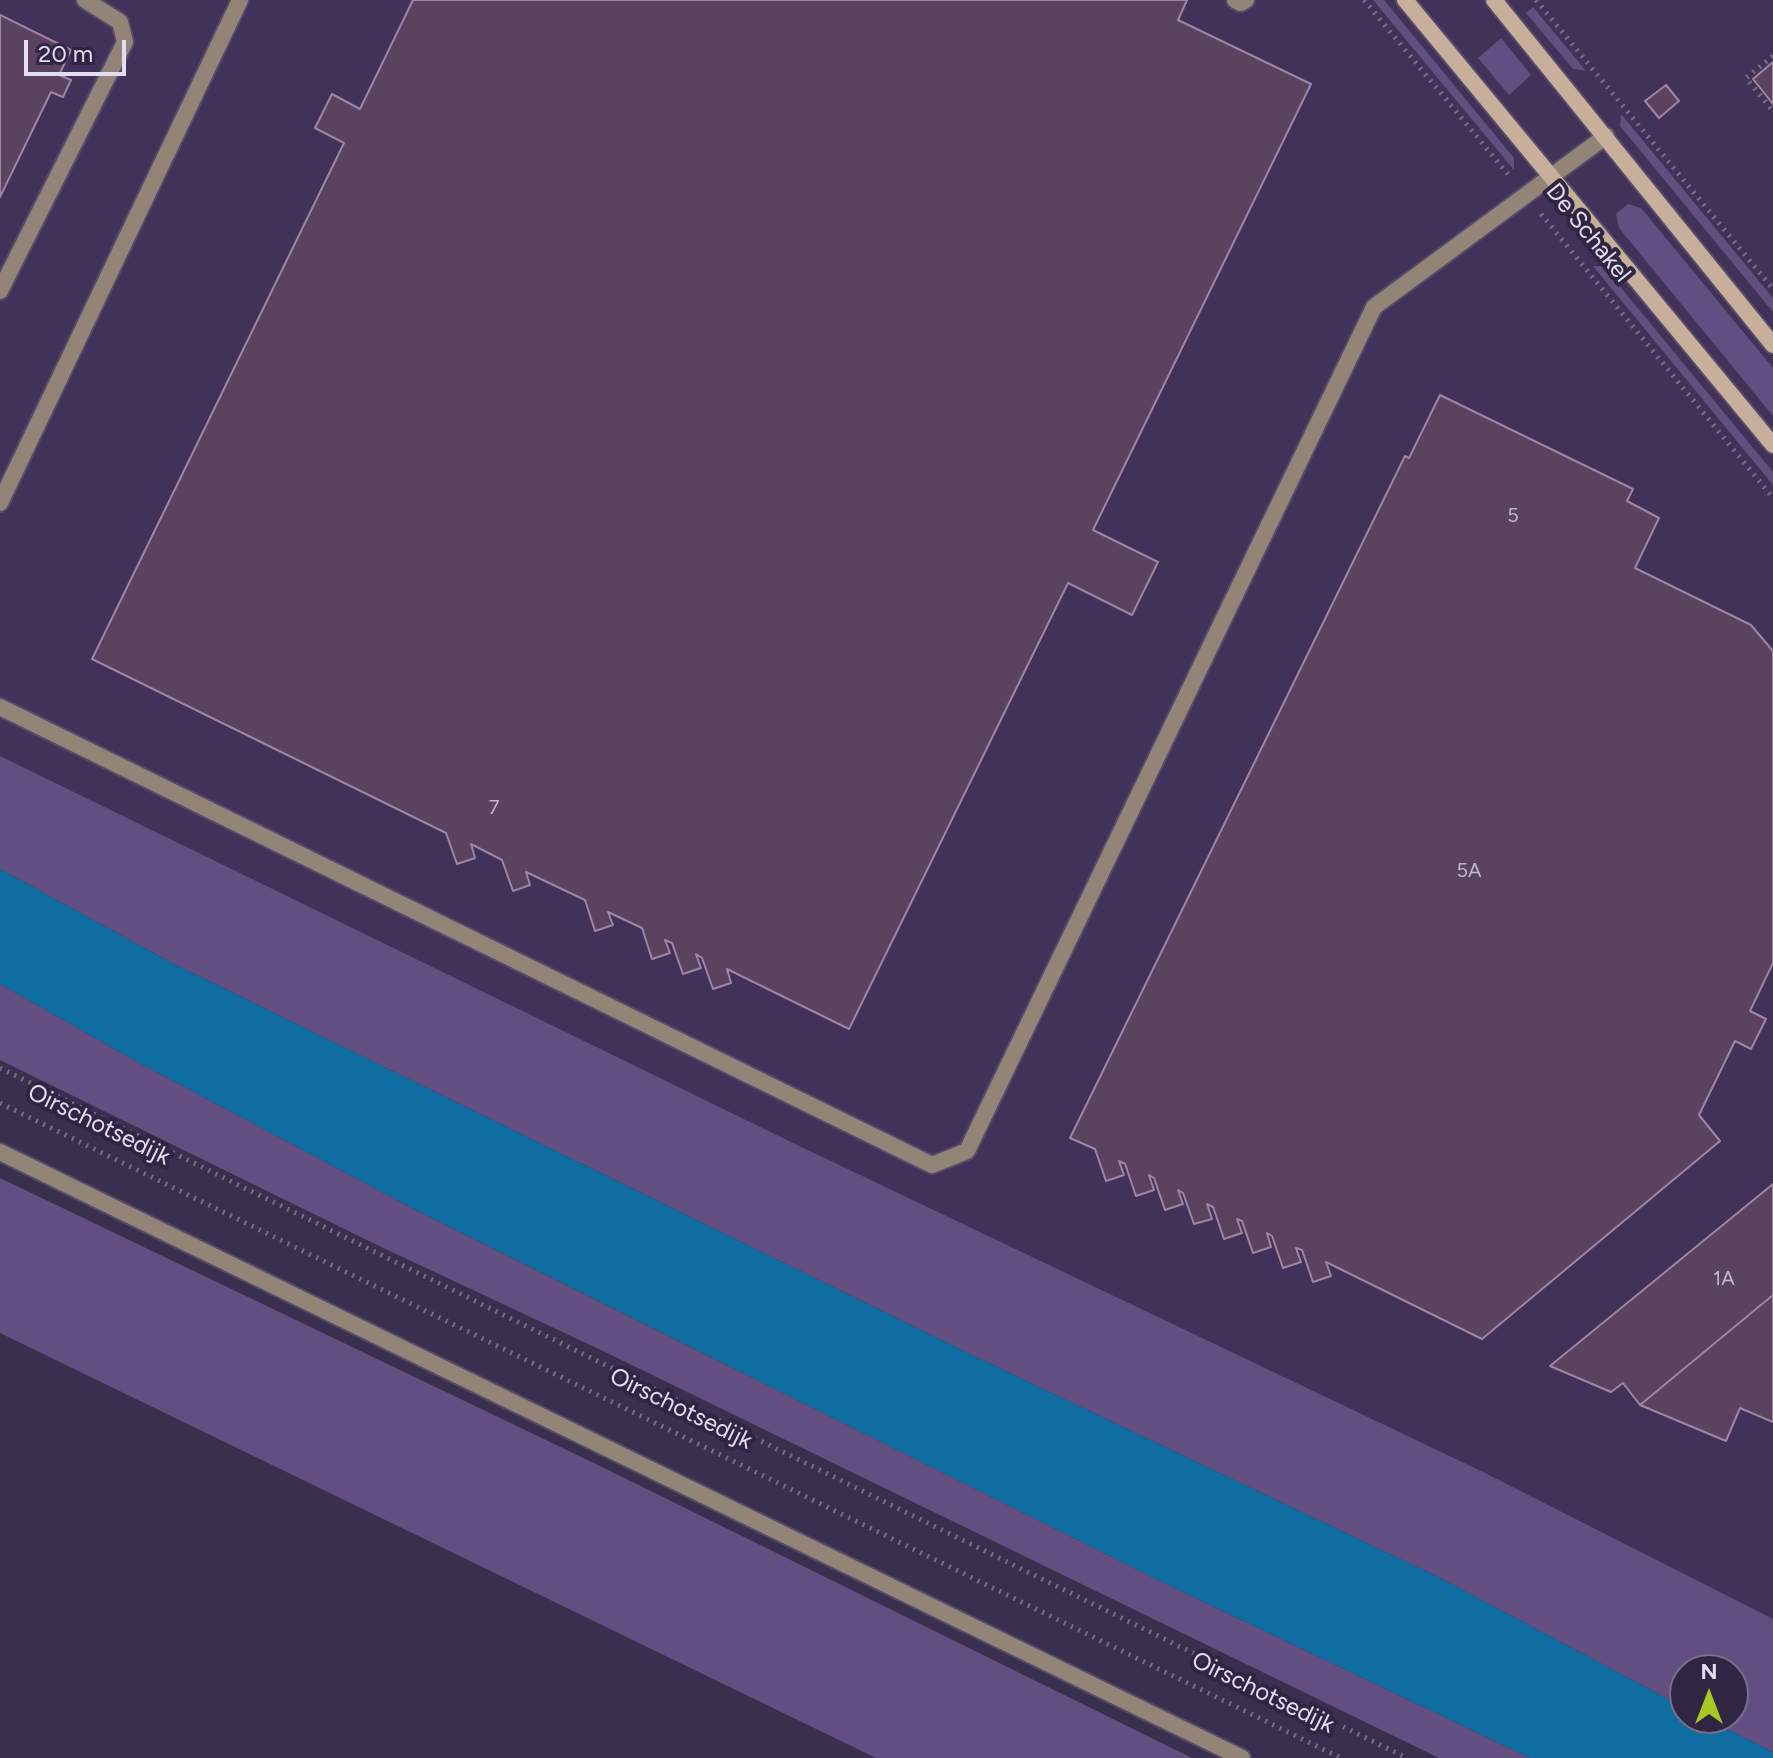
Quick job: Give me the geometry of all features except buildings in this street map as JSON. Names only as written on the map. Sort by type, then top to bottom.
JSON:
[{"type":"street","points":[[0,291],[125,42],[120,22],[85,0]]},
{"type":"street","points":[[0,503],[240,0]]},
{"type":"street","points":[[1235,0],[1241,3],[1246,0]]},
{"type":"street","name":"De Schakel","points":[[1405,0],[1773,445]]},
{"type":"street","points":[[1494,0],[1773,345]]},
{"type":"street","points":[[0,707],[932,1165],[967,1151],[1374,307],[1606,136]]},
{"type":"street","points":[[0,1152],[1242,1758]]},
{"type":"path","name":"De Schakel","points":[[1364,0],[1773,498]]},
{"type":"path","points":[[1536,0],[1773,289]]},
{"type":"path","points":[[1773,56],[1746,78],[1773,111]]},
{"type":"path","points":[[0,1068],[1407,1758]]},
{"type":"path","name":"Oirschotsedijk","points":[[0,1103],[1341,1758]]},
{"type":"shaded area","points":[[0,0],[1773,0],[1773,1624],[0,768]]},
{"type":"shaded area","points":[[1373,0],[1384,0],[1514,158],[1514,170]]},
{"type":"shaded area","points":[[1533,7],[1586,71],[1573,69],[1526,13]]},
{"type":"shaded area","points":[[1501,38],[1531,75],[1509,95],[1478,58]]},
{"type":"shaded area","points":[[1621,114],[1773,298],[1773,312],[1620,126]]},
{"type":"shaded area","points":[[1628,204],[1641,208],[1773,368],[1773,416],[1619,228],[1616,214]]},
{"type":"shaded area","points":[[1593,266],[1603,266],[1773,472],[1773,485]]},
{"type":"shaded area","points":[[0,756],[791,1142],[1481,1471],[1773,1619],[1773,1752],[1737,1734],[1749,1734],[1749,1654],[1669,1654],[1669,1700],[1438,1577],[976,1357],[170,962],[0,869]]},
{"type":"shaded area","points":[[0,984],[134,1060],[410,1207],[1156,1579],[1530,1758],[1439,1758],[0,1060]]},
{"type":"shaded area","points":[[0,1178],[598,1465],[1192,1758],[876,1758],[0,1333]]},
{"type":"water","points":[[0,869],[170,962],[976,1357],[1438,1577],[1669,1700],[1669,1734],[1737,1734],[1773,1752],[1773,1758],[1530,1758],[1156,1579],[410,1207],[134,1060],[0,984]]}]
